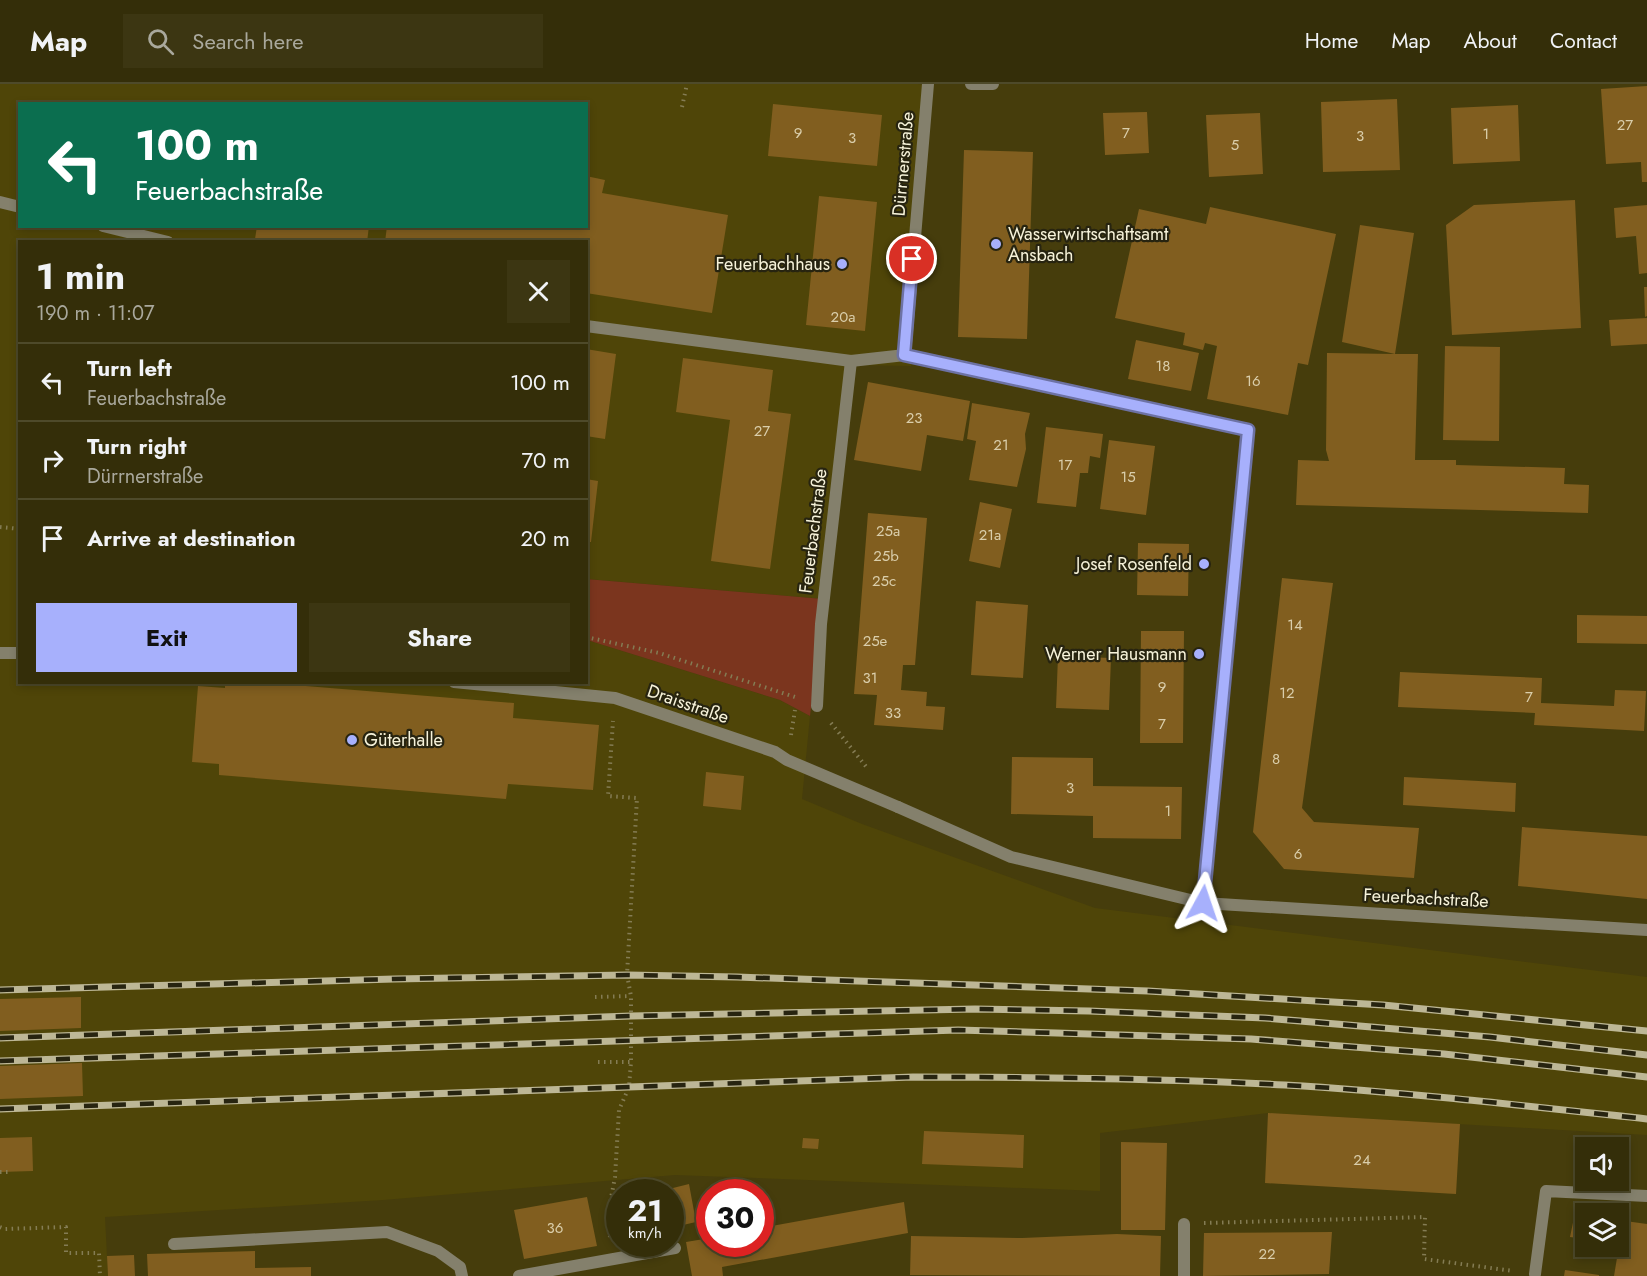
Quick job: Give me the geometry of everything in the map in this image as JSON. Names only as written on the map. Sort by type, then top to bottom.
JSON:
[{"type":"street","name":"Dürrnerstraße","points":[[904,355],[928,84]]},
{"type":"street","points":[[971,84],[993,84]]},
{"type":"street","points":[[0,202],[18,206]]},
{"type":"street","points":[[111,228],[160,240]]},
{"type":"street","points":[[588,326],[851,361],[904,355],[1248,430],[1203,903]]},
{"type":"street","name":"Feuerbachstraße","points":[[818,706],[820,624],[851,361]]},
{"type":"street","points":[[0,653],[18,653]]},
{"type":"street","name":"Draisstraße","points":[[474,684],[615,698],[775,752],[787,760],[898,807]]},
{"type":"street","name":"Feuerbachstraße","points":[[898,807],[1011,857],[1203,903],[1647,930]]},
{"type":"street","points":[[1535,1274],[1546,1191],[1647,1196]]},
{"type":"street","points":[[1184,1224],[1184,1276]]},
{"type":"street","points":[[174,1244],[387,1232],[438,1251],[460,1267],[462,1276]]},
{"type":"street","points":[[519,1276],[624,1257]]},
{"type":"path","points":[[682,107],[687,84]]},
{"type":"path","points":[[0,527],[18,529]]},
{"type":"path","points":[[588,637],[659,653],[797,698]]},
{"type":"path","points":[[613,1259],[608,1214],[615,1177],[619,1110],[629,1087],[631,1062],[631,996],[627,975],[637,798],[608,796],[615,698]]},
{"type":"path","points":[[818,706],[869,770]]},
{"type":"path","points":[[787,760],[795,708]]},
{"type":"path","points":[[595,997],[631,996]]},
{"type":"path","points":[[597,1062],[631,1062]]},
{"type":"path","points":[[0,1172],[10,1172]]},
{"type":"path","points":[[1184,1224],[1425,1217],[1424,1259],[1535,1274]]},
{"type":"path","points":[[0,1227],[4,1229],[66,1227],[66,1253],[99,1253],[100,1276]]},
{"type":"shaded area","points":[[0,84],[918,84],[932,86],[911,366],[854,365],[823,599],[588,579],[588,240],[18,240],[18,684],[588,684],[588,640],[780,700],[810,716],[802,799],[862,824],[1095,908],[1647,977],[1647,1135],[1268,1113],[1100,1133],[1100,1191],[675,1175],[606,1179],[606,1181],[383,1200],[105,1217],[108,1276],[0,1276]]},
{"type":"shaded area","points":[[588,579],[823,599],[810,716],[780,700],[588,640]]},
{"type":"building","points":[[1647,86],[1647,182],[1642,182],[1641,162],[1606,164],[1601,89]]},
{"type":"building","points":[[1397,99],[1400,170],[1323,172],[1321,102]]},
{"type":"building","points":[[773,104],[882,115],[877,166],[768,156]]},
{"type":"building","points":[[1518,105],[1520,161],[1453,164],[1451,108]]},
{"type":"building","points":[[1147,112],[1149,153],[1105,155],[1103,113]]},
{"type":"building","points":[[1260,113],[1263,174],[1209,177],[1206,115]]},
{"type":"building","name":"Wasserwirtschaftsamt Ansbach","points":[[964,150],[1033,152],[1027,339],[958,337]]},
{"type":"building","points":[[588,176],[605,180],[602,193],[728,215],[712,313],[588,293],[588,240],[385,240],[387,228],[588,228]]},
{"type":"building","name":"Feuerbachhaus","points":[[819,196],[877,202],[865,331],[806,325]]},
{"type":"building","points":[[1575,200],[1581,328],[1452,335],[1446,225],[1474,205]]},
{"type":"building","points":[[1647,205],[1647,273],[1639,274],[1636,236],[1616,238],[1614,208]]},
{"type":"building","points":[[1210,207],[1336,234],[1308,365],[1298,363],[1288,415],[1207,399],[1217,346],[1205,343],[1203,350],[1183,345],[1185,333],[1115,318],[1139,209],[1206,224]]},
{"type":"building","points":[[1360,225],[1414,233],[1395,354],[1342,342]]},
{"type":"building","points":[[257,228],[369,228],[367,240],[255,239]]},
{"type":"building","points":[[1644,287],[1647,287],[1647,316],[1645,317]]},
{"type":"building","points":[[1647,318],[1647,344],[1611,346],[1609,320]]},
{"type":"building","points":[[1136,340],[1199,353],[1191,391],[1128,379]]},
{"type":"building","points":[[1445,346],[1500,347],[1499,441],[1443,440]]},
{"type":"building","points":[[588,349],[616,354],[605,439],[588,436]]},
{"type":"building","points":[[1327,353],[1418,354],[1415,460],[1456,460],[1456,465],[1565,468],[1564,484],[1589,485],[1588,513],[1296,505],[1298,460],[1329,461],[1326,450]]},
{"type":"building","points":[[683,358],[773,370],[768,411],[791,414],[770,569],[711,561],[730,420],[676,412]]},
{"type":"building","points":[[868,382],[970,401],[963,441],[927,435],[921,471],[854,460]]},
{"type":"building","points":[[972,403],[1030,413],[1025,434],[1026,449],[1017,487],[969,480],[976,441],[967,439]]},
{"type":"building","points":[[1046,427],[1103,434],[1100,458],[1090,456],[1088,473],[1080,473],[1076,507],[1037,503]]},
{"type":"building","points":[[1109,440],[1155,446],[1146,515],[1100,509]]},
{"type":"building","points":[[588,479],[598,481],[591,542],[588,542]]},
{"type":"building","points":[[980,502],[1012,509],[1000,568],[969,561]]},
{"type":"building","points":[[868,513],[927,518],[915,665],[903,665],[901,690],[927,692],[926,706],[945,707],[943,730],[874,725],[877,695],[854,694]]},
{"type":"building","points":[[1138,543],[1189,544],[1188,596],[1137,595]]},
{"type":"building","points":[[1282,578],[1333,583],[1302,808],[1314,822],[1419,828],[1414,878],[1284,869],[1253,832]]},
{"type":"building","points":[[976,601],[1028,605],[1023,678],[971,675]]},
{"type":"building","points":[[1577,615],[1647,616],[1647,644],[1577,643]]},
{"type":"building","points":[[1141,631],[1184,631],[1183,743],[1140,743]]},
{"type":"building","points":[[1058,656],[1111,658],[1109,710],[1056,708]]},
{"type":"building","points":[[1400,672],[1542,678],[1541,703],[1614,706],[1615,690],[1646,691],[1644,731],[1534,725],[1535,713],[1398,707]]},
{"type":"building","name":"Güterhalle","points":[[225,684],[281,684],[514,703],[513,718],[599,725],[593,790],[508,784],[506,799],[219,775],[219,764],[192,762],[198,686],[225,688]]},
{"type":"building","points":[[1012,757],[1093,758],[1093,786],[1182,787],[1181,839],[1093,838],[1093,816],[1011,814]]},
{"type":"building","points":[[706,772],[744,776],[741,810],[703,806]]},
{"type":"building","points":[[1404,777],[1516,783],[1515,812],[1403,805]]},
{"type":"building","points":[[1522,827],[1647,836],[1647,899],[1518,886]]},
{"type":"building","points":[[81,997],[81,1028],[0,1031],[0,999]]},
{"type":"building","points":[[82,1063],[83,1096],[0,1099],[0,1066]]},
{"type":"building","points":[[1268,1113],[1460,1124],[1456,1194],[1265,1183]]},
{"type":"building","points":[[924,1131],[1024,1135],[1023,1168],[922,1164]]},
{"type":"building","points":[[32,1137],[33,1171],[0,1172],[0,1138]]},
{"type":"building","points":[[803,1138],[819,1139],[818,1149],[802,1148]]},
{"type":"building","points":[[1121,1142],[1167,1143],[1165,1230],[1121,1230]]},
{"type":"building","points":[[689,1184],[696,1222],[684,1225],[684,1185]]},
{"type":"building","points":[[587,1197],[597,1246],[524,1259],[514,1210]]},
{"type":"building","points":[[904,1202],[908,1233],[722,1267],[723,1276],[692,1276],[686,1242],[696,1240],[696,1257],[774,1257],[774,1225]]},
{"type":"building","points":[[1575,1213],[1575,1238],[1570,1237]]},
{"type":"building","points":[[1629,1222],[1647,1224],[1647,1276],[1614,1276],[1617,1257],[1629,1257]]},
{"type":"building","points":[[1332,1232],[1329,1274],[1203,1276],[1204,1233]]},
{"type":"building","points":[[1117,1234],[1161,1236],[1160,1276],[910,1275],[911,1236],[1022,1238]]},
{"type":"building","points":[[255,1251],[255,1268],[311,1267],[311,1276],[148,1276],[147,1254]]},
{"type":"building","points":[[134,1255],[135,1276],[108,1276],[107,1256]]},
{"type":"building","points":[[1565,1270],[1599,1275],[1599,1276],[1564,1276]]},
{"type":"railway","points":[[0,990],[394,979],[627,975],[737,977],[1148,991],[1383,1005],[1647,1031]]},
{"type":"railway","points":[[0,1038],[631,1016],[975,1009],[1265,1018],[1490,1037],[1647,1055]]},
{"type":"railway","points":[[0,1061],[958,1030],[1251,1039],[1444,1054],[1647,1077]]},
{"type":"railway","points":[[0,1109],[913,1077],[1006,1077],[1285,1085],[1466,1100],[1647,1119]]},
{"type":"place","name":"Wasserwirtschaftsamt Ansbach","points":[[996,244]]},
{"type":"place","name":"Feuerbachhaus","points":[[842,264]]},
{"type":"place","name":"Josef Rosenfeld","points":[[1204,564]]},
{"type":"place","name":"Werner Hausmann","points":[[1199,654]]},
{"type":"place","name":"Güterhalle","points":[[352,740]]},
{"type":"route","points":[[912,259],[904,355],[1248,430],[1203,903]]}]
